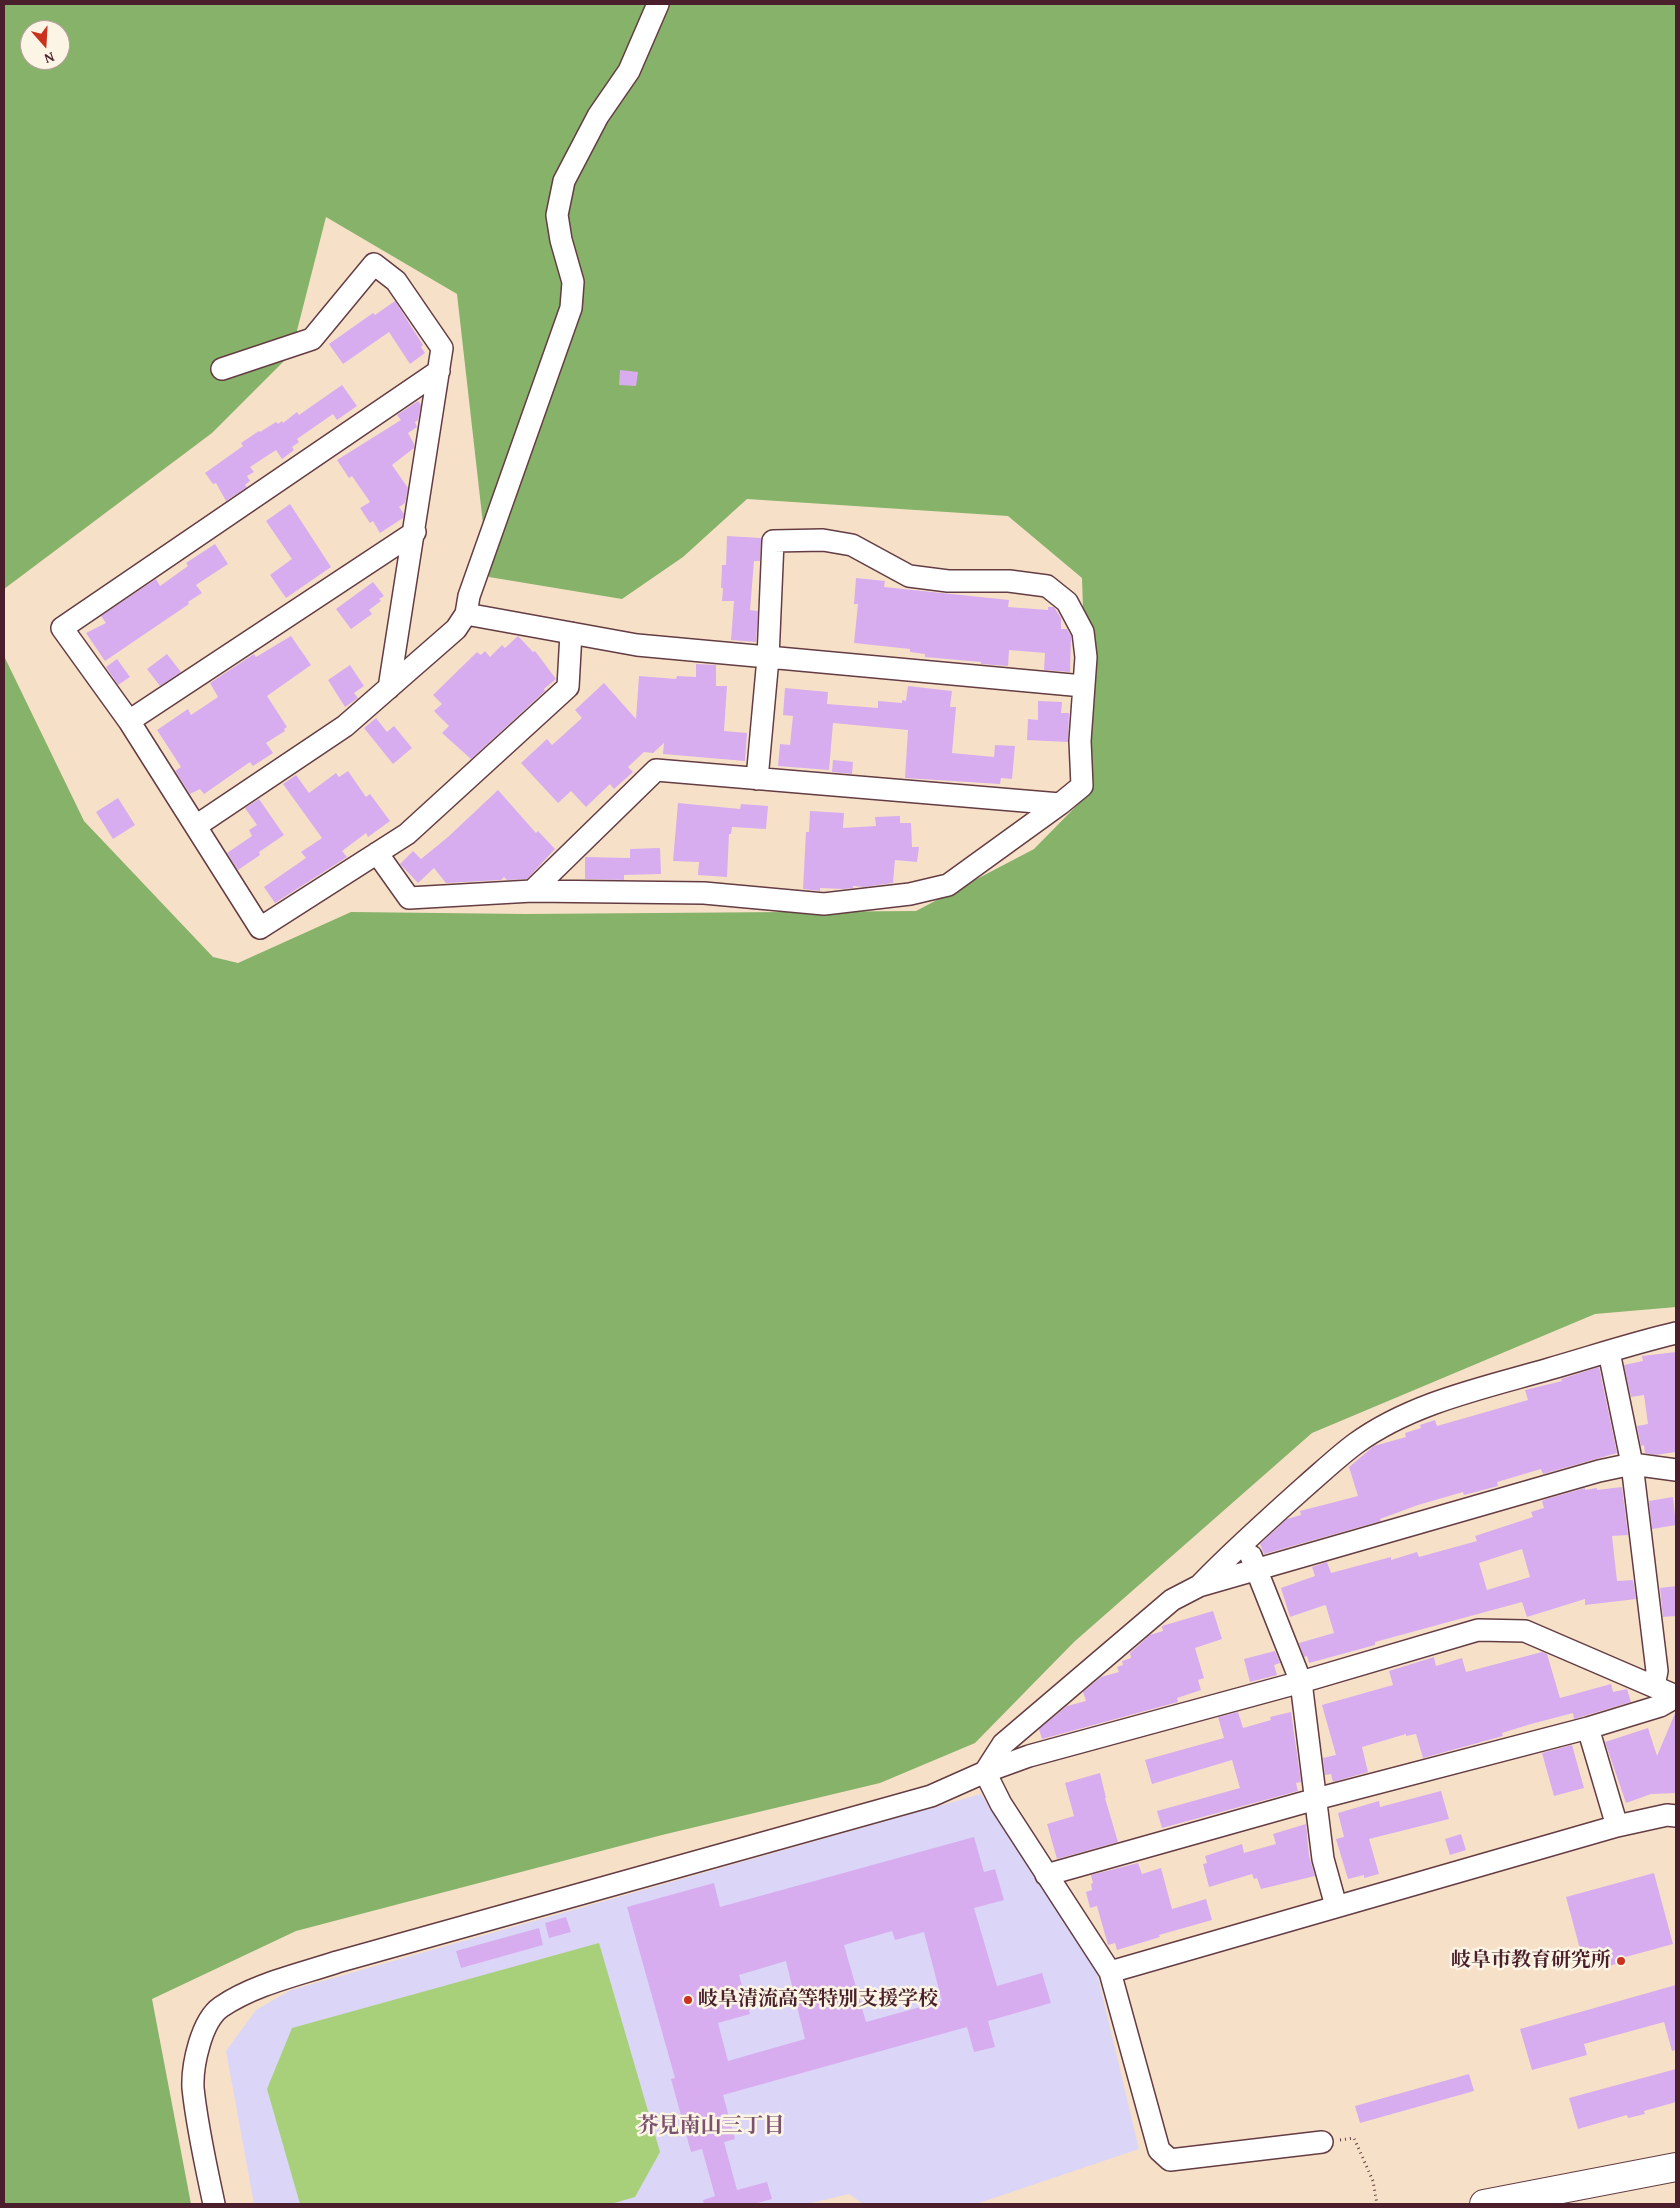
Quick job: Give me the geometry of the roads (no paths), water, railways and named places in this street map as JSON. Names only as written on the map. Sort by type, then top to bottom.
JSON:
[{"type":"street","points":[[196,826],[346,726],[456,629],[466,614],[469,596],[571,308],[573,282],[561,240],[557,215],[564,181],[598,116],[629,70],[658,4]]},
{"type":"street","points":[[222,369],[312,339],[374,264],[396,281],[442,348],[415,532],[389,688]]},
{"type":"street","points":[[439,371],[62,628],[129,721],[260,928],[407,834],[568,687],[571,633]]},
{"type":"street","points":[[129,721],[415,532]]},
{"type":"street","points":[[377,853],[409,898],[532,892],[704,893],[824,904],[910,894],[948,885],[1082,786],[1080,741],[1086,657],[1084,632],[1067,602],[1047,586],[1008,581],[948,581],[909,576],[852,545],[823,540],[773,542],[768,658],[757,780]]},
{"type":"street","points":[[466,614],[637,645],[1083,686]]},
{"type":"street","points":[[532,892],[656,770],[1060,804]]},
{"type":"street","points":[[1199,1586],[1244,1539],[1355,1444],[1388,1424],[1434,1403],[1609,1352],[1636,1342],[1676,1333]]},
{"type":"street","points":[[1609,1352],[1632,1464],[1657,1671],[1654,1686]]},
{"type":"street","points":[[985,1772],[1003,1744],[1172,1600],[1199,1586],[1599,1471],[1632,1464],[1676,1470]]},
{"type":"street","points":[[1244,1539],[1301,1682],[1323,1859],[1336,1906]]},
{"type":"street","points":[[214,2204],[193,2086],[197,2049],[207,2023],[219,2008],[256,1988],[337,1962],[931,1796],[985,1772],[1029,1756],[1301,1682],[1478,1630],[1525,1631],[1676,1696]]},
{"type":"street","points":[[1046,1875],[1316,1799],[1588,1728],[1660,1706],[1676,1696]]},
{"type":"street","points":[[1588,1728],[1617,1826]]},
{"type":"street","points":[[985,1772],[1001,1804],[1110,1972],[1159,2150],[1170,2160],[1322,2142]]},
{"type":"street","points":[[1110,1972],[1617,1826],[1667,1815],[1676,1816]]},
{"type":"street","points":[[1484,2204],[1676,2167]]},
{"type":"place","name":"岐阜市教育研究所","points":[[1621,1961]]},
{"type":"place","name":"岐阜清流高等特別支援学校","points":[[688,2000]]},
{"type":"district","name":"芥見南山三丁目","points":[[711,2127]]}]
